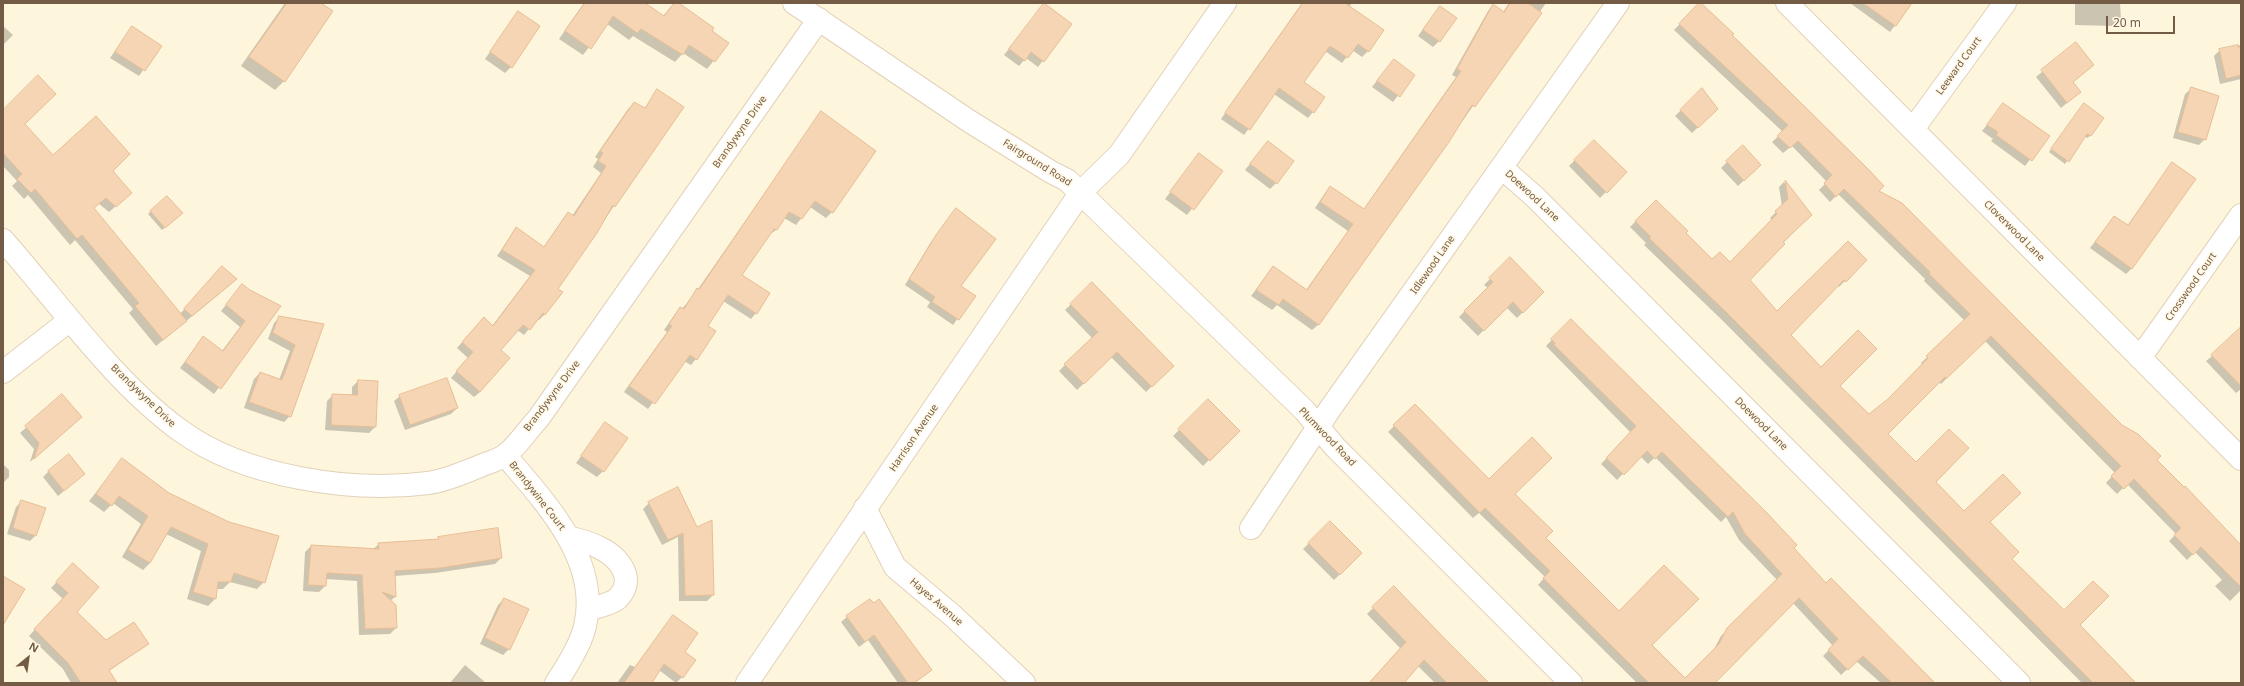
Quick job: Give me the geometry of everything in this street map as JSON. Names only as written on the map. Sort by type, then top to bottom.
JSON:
[{"type":"street","name":"Fairground Road","points":[[794,3],[969,121],[1051,172],[1067,180],[1081,192],[1119,155],[1225,3]]},
{"type":"street","name":"Idlewood Lane","points":[[1251,528],[1318,427],[1618,3]]},
{"type":"street","name":"Cloverwood Lane","points":[[1787,3],[2241,459]]},
{"type":"street","name":"Leeward Court","points":[[1912,129],[2005,3]]},
{"type":"street","name":"Brandywyne Drive","points":[[3,240],[44,286],[70,320],[150,405],[180,431],[228,458],[270,472],[337,483],[382,486],[429,483],[452,477],[505,455],[538,419],[819,19]]},
{"type":"street","name":"Doewood Lane","points":[[1502,168],[1535,197],[2019,683]]},
{"type":"street","name":"Plumwood Road","points":[[1081,192],[1318,427],[1341,452],[1572,683]]},
{"type":"street","name":"Harrison Avenue","points":[[747,683],[1081,192]]},
{"type":"street","name":"Crosswood Court","points":[[2140,358],[2241,215]]},
{"type":"street","points":[[3,372],[70,320]]},
{"type":"street","name":"Brandywine Court","points":[[505,455],[568,537],[578,554],[585,579],[588,610],[585,628],[565,669],[556,683]]},
{"type":"street","name":"Hayes Avenue","points":[[866,508],[895,567],[953,616],[1024,683]]},
{"type":"street","name":"Brandywine Court","points":[[568,537],[597,546],[615,556],[626,573],[626,586],[616,600],[588,610]]},
{"type":"building","points":[[287,3],[321,3],[333,11],[285,82],[249,57]]},
{"type":"building","points":[[585,3],[645,3],[664,16],[674,3],[679,3],[714,28],[712,31],[729,43],[715,62],[689,45],[683,55],[641,29],[637,33],[613,16],[591,49],[565,31]]},
{"type":"building","points":[[1044,3],[1072,24],[1044,62],[1031,52],[1025,61],[1009,49]]},
{"type":"building","points":[[1303,3],[1345,3],[1384,30],[1369,52],[1358,44],[1348,58],[1330,46],[1304,82],[1325,97],[1314,113],[1279,88],[1250,130],[1225,113]]},
{"type":"building","points":[[1510,3],[1528,3],[1542,13],[1475,107],[1472,105],[1449,142],[1319,325],[1283,299],[1279,305],[1256,290],[1273,266],[1307,290],[1353,224],[1320,202],[1330,186],[1364,209],[1461,71],[1457,69],[1493,4],[1504,12]]},
{"type":"building","points":[[1699,3],[1701,3],[1734,34],[1732,35],[1869,170],[1884,186],[1879,191],[1902,203],[2122,425],[2138,434],[2161,456],[2157,460],[2184,487],[2185,486],[2241,545],[2241,587],[2201,547],[2193,555],[2174,535],[2181,528],[2134,479],[2124,489],[2111,476],[2121,466],[1991,336],[1947,378],[1945,377],[1888,434],[1916,462],[1949,429],[1969,448],[1936,482],[1964,511],[2003,474],[2021,493],[1990,522],[2019,552],[2012,559],[2064,610],[2093,581],[2109,596],[2080,625],[2136,683],[2093,683],[1728,314],[1649,238],[1651,237],[1635,221],[1656,200],[1688,231],[1686,233],[1712,259],[1720,252],[1730,262],[1777,214],[1775,211],[1788,199],[1785,180],[1812,215],[1783,242],[1785,244],[1750,280],[1777,311],[1848,241],[1867,260],[1846,282],[1844,280],[1791,335],[1821,367],[1858,330],[1877,349],[1840,386],[1869,414],[1888,399],[1928,358],[1926,356],[1970,314],[1929,274],[1930,272],[1844,189],[1836,197],[1824,183],[1832,175],[1798,141],[1790,148],[1777,136],[1788,125],[1679,24]]},
{"type":"building","points":[[1863,3],[1912,3],[1896,26]]},
{"type":"building","points":[[1440,6],[1457,18],[1440,42],[1423,30]]},
{"type":"building","points":[[518,11],[540,26],[512,68],[490,52]]},
{"type":"building","points":[[132,26],[162,46],[145,71],[115,52]]},
{"type":"building","points":[[2076,42],[2094,65],[2073,82],[2081,92],[2067,103],[2041,70]]},
{"type":"building","points":[[2238,45],[2238,47],[2241,47],[2241,75],[2226,79],[2219,49]]},
{"type":"building","points":[[1394,59],[1415,75],[1400,97],[1377,81]]},
{"type":"building","points":[[38,75],[56,94],[25,124],[53,155],[96,116],[130,154],[113,171],[132,193],[116,207],[106,198],[94,208],[187,321],[163,340],[135,306],[139,303],[82,235],[77,239],[35,189],[31,193],[17,179],[22,174],[3,153],[3,110]]},
{"type":"building","points":[[2191,87],[2219,96],[2206,140],[2178,132]]},
{"type":"building","points":[[1702,88],[1718,109],[1698,128],[1680,110]]},
{"type":"building","points":[[657,89],[684,107],[615,207],[613,205],[597,233],[558,289],[563,292],[545,315],[543,313],[530,330],[523,325],[501,350],[510,358],[480,392],[456,371],[473,352],[462,342],[484,317],[493,326],[535,270],[502,250],[516,227],[544,247],[568,212],[574,216],[606,166],[598,161],[603,153],[600,151],[634,102],[645,108]]},
{"type":"building","points":[[2003,103],[2050,136],[2032,161],[1996,135],[1998,132],[1987,125]]},
{"type":"building","points":[[2084,103],[2104,118],[2091,136],[2087,134],[2069,162],[2051,149]]},
{"type":"building","points":[[821,111],[876,151],[833,213],[815,201],[802,219],[789,212],[777,230],[774,229],[742,275],[770,293],[757,314],[728,295],[708,326],[716,331],[697,360],[690,355],[655,404],[629,386],[672,326],[669,324],[680,307],[684,309],[697,288],[699,289]]},
{"type":"building","points":[[1594,140],[1627,172],[1607,193],[1574,160]]},
{"type":"building","points":[[1268,141],[1294,161],[1277,184],[1250,164]]},
{"type":"building","points":[[1743,145],[1761,165],[1744,181],[1726,161]]},
{"type":"building","points":[[1199,153],[1223,171],[1194,210],[1170,192]]},
{"type":"building","points":[[2172,162],[2196,179],[2132,269],[2095,242],[2114,216],[2128,225]]},
{"type":"building","points":[[167,196],[183,213],[165,228],[150,211]]},
{"type":"building","points":[[956,208],[996,239],[961,286],[976,296],[959,320],[932,302],[935,297],[909,279],[936,235]]},
{"type":"building","points":[[1510,257],[1544,292],[1523,313],[1513,302],[1484,331],[1464,311],[1493,282],[1489,278]]},
{"type":"building","points":[[222,266],[237,279],[192,316],[184,309]]},
{"type":"building","points":[[1092,282],[1174,366],[1152,387],[1117,352],[1084,384],[1064,364],[1098,332],[1070,304]]},
{"type":"building","points":[[242,284],[250,290],[281,306],[221,389],[185,362],[203,336],[223,351],[245,321],[226,305]]},
{"type":"building","points":[[279,316],[324,324],[291,417],[249,402],[260,372],[282,380],[295,345],[273,333]]},
{"type":"building","points":[[1571,319],[1767,513],[1797,545],[1794,548],[1826,583],[1831,578],[1935,683],[1892,683],[1863,656],[1848,670],[1828,650],[1838,639],[1799,598],[1715,683],[1649,683],[1543,578],[1550,571],[1485,508],[1480,513],[1393,425],[1415,404],[1489,479],[1532,437],[1552,458],[1515,494],[1553,531],[1546,538],[1619,611],[1664,565],[1699,599],[1652,645],[1685,678],[1719,644],[1727,628],[1782,574],[1745,534],[1733,512],[1728,517],[1662,452],[1655,459],[1647,451],[1624,475],[1606,458],[1636,426],[1554,345],[1555,343],[1551,339]]},
{"type":"building","points":[[2241,327],[2241,386],[2211,355]]},
{"type":"building","points":[[447,378],[458,408],[410,425],[399,395]]},
{"type":"building","points":[[358,380],[378,381],[376,427],[331,425],[332,394],[357,395]]},
{"type":"building","points":[[62,394],[82,417],[34,459],[39,443],[25,426]]},
{"type":"building","points":[[1208,399],[1240,431],[1210,461],[1178,429]]},
{"type":"building","points":[[605,422],[628,438],[604,472],[581,456]]},
{"type":"building","points":[[69,454],[85,474],[64,491],[48,471]]},
{"type":"building","points":[[122,458],[169,493],[229,522],[279,536],[265,583],[234,573],[231,582],[218,582],[216,599],[193,592],[208,544],[171,527],[150,563],[128,550],[148,516],[119,496],[112,506],[96,494]]},
{"type":"building","points":[[678,487],[697,527],[712,520],[714,595],[685,596],[683,533],[668,540],[648,502]]},
{"type":"building","points":[[21,500],[46,508],[36,536],[13,528]]},
{"type":"building","points":[[1330,521],[1362,553],[1340,575],[1308,543]]},
{"type":"building","points":[[498,528],[502,558],[441,568],[395,571],[396,597],[382,592],[396,605],[397,628],[365,629],[362,575],[327,573],[326,586],[308,585],[311,545],[379,549],[378,543],[439,539],[438,537]]},
{"type":"building","points":[[73,563],[99,587],[77,612],[106,640],[134,622],[149,644],[109,670],[117,683],[81,683],[68,663],[34,629],[68,593],[56,582]]},
{"type":"building","points":[[3,576],[25,589],[3,625]]},
{"type":"building","points":[[1394,586],[1489,683],[1447,683],[1424,660],[1404,683],[1369,683],[1406,642],[1372,607]]},
{"type":"building","points":[[504,598],[529,609],[510,650],[485,638]]},
{"type":"building","points":[[870,599],[874,603],[879,599],[932,670],[914,683],[908,683],[874,635],[865,642],[846,616]]},
{"type":"building","points":[[673,615],[698,633],[685,652],[696,660],[683,678],[664,664],[652,683],[624,683]]}]
